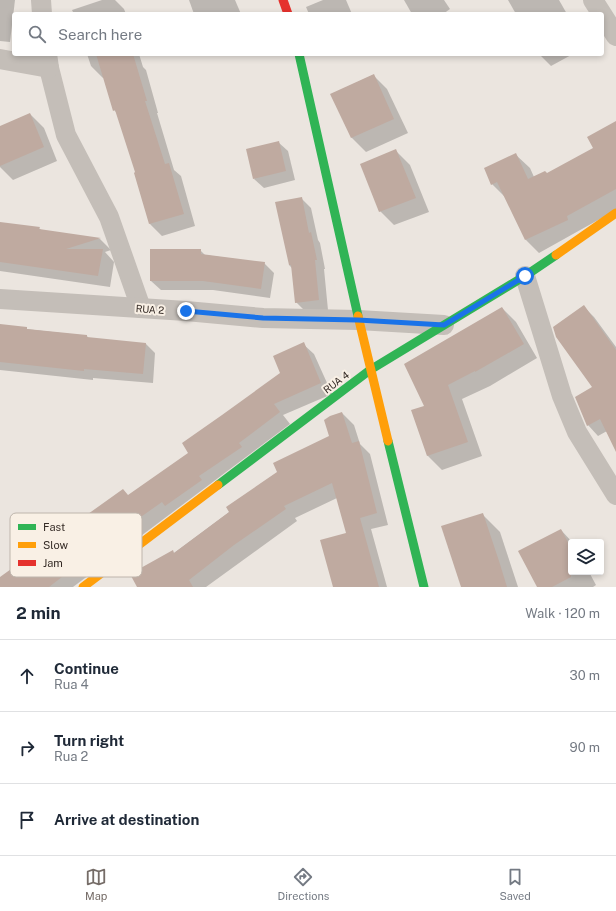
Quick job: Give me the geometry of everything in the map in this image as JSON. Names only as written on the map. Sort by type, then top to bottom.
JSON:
[{"type":"street","points":[[40,0],[42,12]]},
{"type":"street","points":[[283,0],[287,12]]},
{"type":"street","points":[[593,0],[601,12]]},
{"type":"street","points":[[604,17],[616,36]]},
{"type":"street","points":[[299,56],[358,320],[424,587]]},
{"type":"street","points":[[0,59],[48,61],[66,135],[109,217],[141,308]]},
{"type":"street","name":"RUA 4","points":[[142,543],[370,370],[525,276],[616,213]]},
{"type":"street","points":[[525,276],[562,396],[576,432],[616,495]]},
{"type":"street","name":"RUA 2","points":[[0,299],[263,318],[358,320],[444,325]]},
{"type":"street","name":"RUA 4","points":[[84,587],[97,577]]},
{"type":"building","points":[[97,56],[134,56],[147,101],[145,101],[165,164],[169,163],[184,214],[149,224],[134,173],[135,172],[115,110],[113,111]]},
{"type":"building","points":[[374,74],[394,119],[351,138],[330,94]]},
{"type":"building","points":[[30,113],[44,147],[0,166],[0,126]]},
{"type":"building","points":[[616,121],[616,189],[567,216],[568,220],[525,240],[497,182],[491,185],[484,168],[516,153],[528,179],[545,171],[547,173],[593,148],[587,137]]},
{"type":"building","points":[[279,141],[286,171],[253,179],[246,149]]},
{"type":"building","points":[[396,149],[416,198],[379,212],[360,164]]},
{"type":"building","points":[[302,197],[309,233],[311,232],[317,260],[315,260],[319,300],[295,303],[291,265],[289,265],[275,202]]},
{"type":"building","points":[[0,222],[40,227],[39,229],[101,238],[66,249],[103,249],[98,276],[0,262]]},
{"type":"building","points":[[150,249],[201,249],[201,254],[265,262],[261,289],[203,281],[150,281]]},
{"type":"building","points":[[584,305],[616,350],[616,452],[600,419],[587,426],[575,397],[592,387],[556,337],[553,327]]},
{"type":"building","points":[[502,307],[524,344],[475,372],[448,385],[468,442],[427,456],[411,410],[424,406],[404,364]]},
{"type":"building","points":[[0,324],[27,327],[27,329],[87,335],[87,337],[146,343],[143,374],[84,369],[84,371],[0,362]]},
{"type":"building","points":[[304,342],[321,383],[274,404],[280,412],[239,443],[242,447],[199,476],[202,480],[165,506],[162,502],[142,516],[142,513],[89,513],[123,489],[128,495],[188,453],[182,443],[280,373],[273,356]]},
{"type":"building","points":[[342,412],[352,443],[359,441],[377,513],[360,518],[379,587],[333,587],[320,540],[346,533],[332,483],[284,506],[286,509],[234,545],[189,580],[193,587],[137,587],[132,577],[142,577],[142,567],[173,550],[174,553],[229,512],[226,507],[277,472],[273,463],[329,436],[324,420],[330,416]]},
{"type":"building","points":[[483,513],[507,587],[461,587],[441,526]]},
{"type":"building","points":[[561,529],[568,542],[568,575],[571,575],[571,577],[552,587],[537,587],[518,551]]},
{"type":"building","points":[[10,570],[10,577],[62,577],[49,587],[0,587],[0,577]]},
{"type":"traffic: fast","points":[[299,56],[358,316]]},
{"type":"traffic: fast","points":[[218,485],[370,370],[525,276],[556,255]]},
{"type":"traffic: fast","points":[[388,441],[424,587]]},
{"type":"traffic: slow","points":[[556,255],[616,213]]},
{"type":"traffic: slow","points":[[358,316],[388,441]]},
{"type":"traffic: slow","points":[[142,542],[218,485]]},
{"type":"traffic: slow","points":[[83,587],[96,577]]},
{"type":"traffic: jam","points":[[283,0],[287,12]]},
{"type":"route","points":[[186,311],[263,318],[358,320],[444,325],[525,276]]}]
